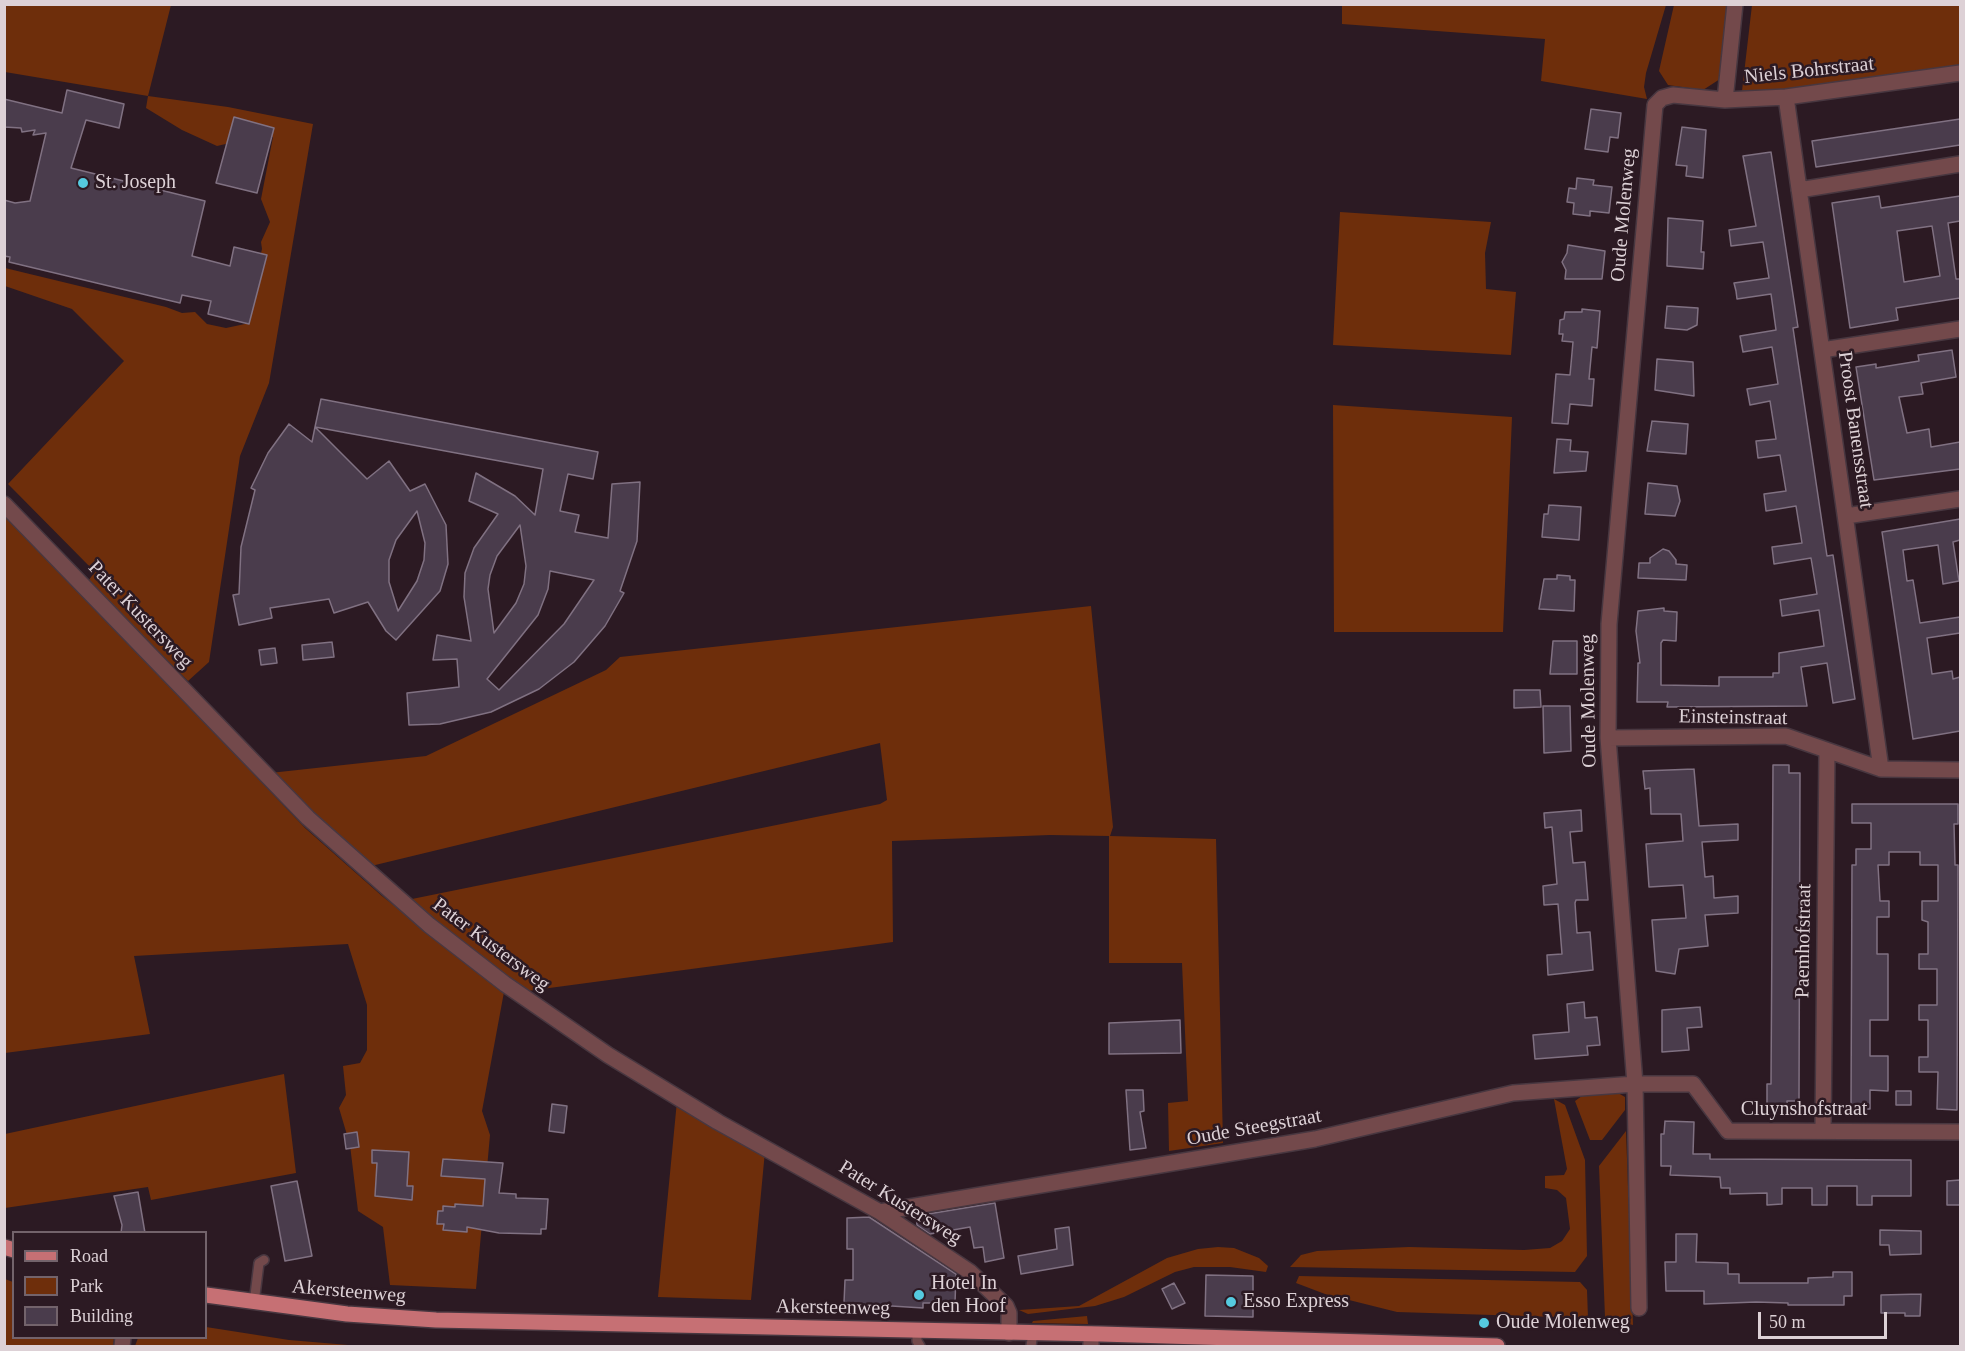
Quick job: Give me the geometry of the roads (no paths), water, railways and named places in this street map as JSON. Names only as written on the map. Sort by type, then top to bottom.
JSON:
[{"type":"main road","name":"Akersteenweg","points":[[207,1295],[347,1314],[436,1320],[1009,1333],[1032,1340],[1497,1347]]},
{"type":"street","points":[[1725,100],[1735,4]]},
{"type":"street","name":"Niels Bohrstraat","points":[[1662,98],[1680,94],[1725,100],[1786,97],[1960,73]]},
{"type":"street","name":"Proost Banensstraat","points":[[1786,97],[1881,769]]},
{"type":"street","name":"Oude Molenweg","points":[[1639,1308],[1635,1084],[1608,738],[1608,624],[1654,114],[1655,105],[1662,98]]},
{"type":"street","points":[[1799,190],[1960,164]]},
{"type":"street","points":[[1822,350],[1960,329]]},
{"type":"street","points":[[1846,516],[1960,499]]},
{"type":"street","name":"Pater Kustersweg","points":[[4,504],[308,818],[429,925],[505,984],[608,1055],[718,1122],[879,1212],[977,1278],[1008,1310],[1009,1333]]},
{"type":"street","name":"Einsteinstraat","points":[[1608,738],[1786,736],[1881,769],[1960,770]]},
{"type":"street","name":"Paemhofstraat","points":[[1823,1130],[1827,751]]},
{"type":"street","name":"Oude Steegstraat","points":[[879,1212],[1315,1139],[1513,1093],[1635,1084]]},
{"type":"street","name":"Cluynshofstraat","points":[[1635,1084],[1693,1084],[1728,1131],[1960,1132]]},
{"type":"lane","points":[[254,1303],[259,1263],[264,1260]]},
{"type":"lane","points":[[917,1331],[917,1341],[920,1347]]},
{"type":"place","name":"St. Joseph","points":[[83,183]]},
{"type":"place","name":"Hotel In den Hoof","points":[[919,1295]]},
{"type":"place","name":"Esso Express","points":[[1231,1302]]},
{"type":"place","name":"Oude Molenweg","points":[[1484,1323]]}]
